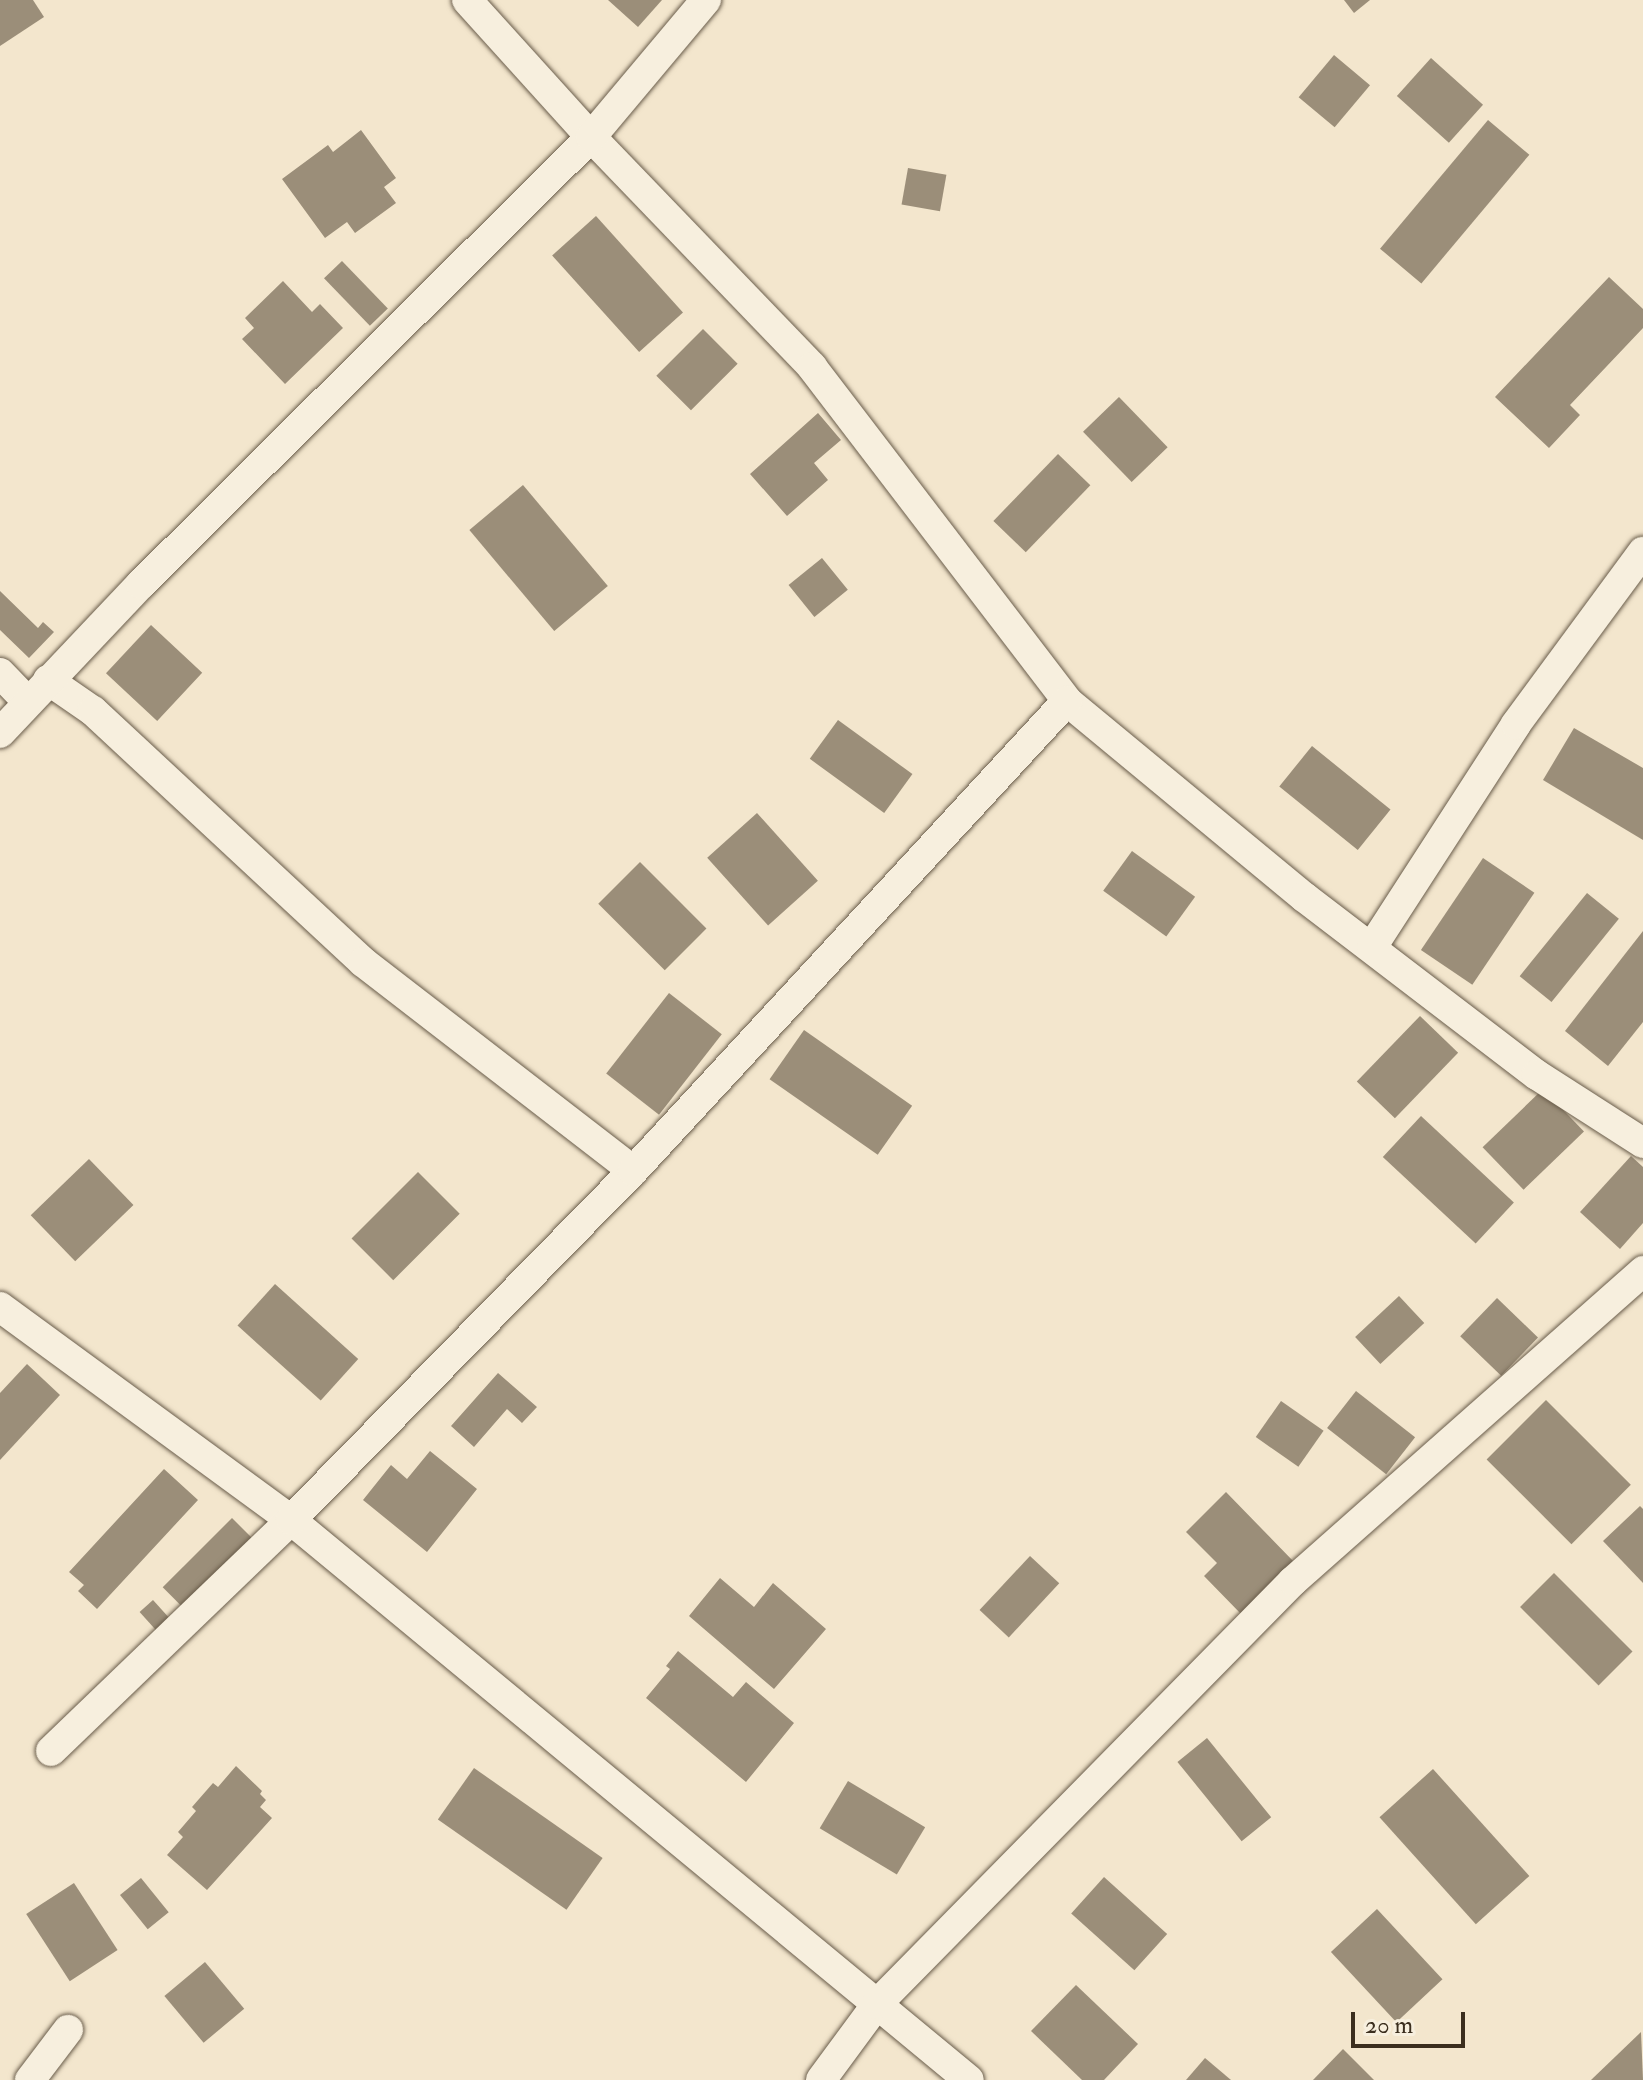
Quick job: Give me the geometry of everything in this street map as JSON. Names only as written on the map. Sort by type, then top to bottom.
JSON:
[{"type":"street","points":[[467,0],[591,137],[812,367],[1067,701],[1304,897],[1537,1075],[1643,1143]]},
{"type":"street","points":[[0,733],[38,691],[591,137],[706,0]]},
{"type":"street","points":[[1372,947],[1516,724],[1643,552]]},
{"type":"street","points":[[0,673],[93,711],[363,962],[633,1171]]},
{"type":"street","points":[[51,1751],[291,1520],[633,1171],[1067,701]]},
{"type":"street","points":[[821,2080],[877,2004],[1293,1581],[1643,1271]]},
{"type":"street","points":[[0,1307],[291,1520],[969,2080]]},
{"type":"street","points":[[30,2080],[68,2030]]},
{"type":"building","points":[[0,0],[33,0],[44,17],[0,46]]},
{"type":"building","points":[[608,0],[662,0],[638,27]]},
{"type":"building","points":[[1344,0],[1370,0],[1354,13]]},
{"type":"building","points":[[1334,55],[1370,85],[1335,127],[1299,97]]},
{"type":"building","points":[[1431,58],[1483,105],[1449,143],[1397,96]]},
{"type":"building","points":[[1488,120],[1529,155],[1421,283],[1380,249]]},
{"type":"building","points":[[361,130],[396,178],[384,187],[396,203],[355,233],[347,222],[325,238],[282,179],[328,145],[333,152]]},
{"type":"building","points":[[908,168],[946,175],[940,211],[902,204]]},
{"type":"building","points":[[596,216],[683,313],[639,352],[552,255]]},
{"type":"building","points":[[342,261],[388,308],[370,326],[324,278]]},
{"type":"building","points":[[1609,277],[1643,309],[1643,328],[1570,405],[1580,415],[1549,448],[1495,397]]},
{"type":"building","points":[[283,281],[312,312],[320,304],[343,328],[285,384],[242,339],[254,328],[245,318]]},
{"type":"building","points":[[703,329],[738,364],[691,410],[656,376]]},
{"type":"building","points":[[1119,397],[1168,447],[1132,482],[1083,432]]},
{"type":"building","points":[[818,413],[841,440],[814,463],[828,480],[787,516],[750,474]]},
{"type":"building","points":[[1058,454],[1090,485],[1026,552],[993,521]]},
{"type":"building","points":[[523,485],[608,586],[554,631],[469,530]]},
{"type":"building","points":[[822,558],[848,590],[814,617],[789,585]]},
{"type":"building","points":[[0,591],[38,628],[43,622],[54,632],[29,658],[0,630]]},
{"type":"building","points":[[151,625],[202,673],[157,721],[106,673]]},
{"type":"building","points":[[838,720],[912,774],[884,813],[810,759]]},
{"type":"building","points":[[1574,728],[1643,768],[1643,840],[1543,780]]},
{"type":"building","points":[[1312,746],[1390,810],[1358,850],[1279,786]]},
{"type":"building","points":[[757,813],[818,881],[768,925],[707,858]]},
{"type":"building","points":[[1132,851],[1195,897],[1166,936],[1103,891]]},
{"type":"building","points":[[1483,858],[1534,893],[1472,985],[1421,950]]},
{"type":"building","points":[[640,862],[706,928],[665,970],[598,904]]},
{"type":"building","points":[[1587,893],[1619,919],[1552,1002],[1520,976]]},
{"type":"building","points":[[1643,931],[1643,1022],[1608,1066],[1565,1031]]},
{"type":"building","points":[[669,993],[722,1034],[659,1115],[606,1073]]},
{"type":"building","points":[[1420,1016],[1458,1053],[1395,1118],[1357,1081]]},
{"type":"building","points":[[804,1030],[912,1106],[878,1155],[770,1079]]},
{"type":"building","points":[[1543,1089],[1584,1131],[1524,1190],[1483,1147]]},
{"type":"building","points":[[1421,1116],[1514,1203],[1476,1244],[1383,1157]]},
{"type":"building","points":[[1631,1156],[1643,1167],[1643,1223],[1620,1249],[1580,1212]]},
{"type":"building","points":[[89,1159],[133,1205],[75,1261],[31,1215]]},
{"type":"building","points":[[418,1172],[460,1214],[393,1280],[352,1238]]},
{"type":"building","points":[[275,1284],[358,1359],[321,1401],[238,1326]]},
{"type":"building","points":[[1399,1296],[1424,1323],[1380,1364],[1355,1337]]},
{"type":"building","points":[[1497,1298],[1538,1338],[1501,1376],[1460,1336]]},
{"type":"building","points":[[27,1364],[60,1395],[0,1460],[0,1393]]},
{"type":"building","points":[[498,1373],[537,1407],[522,1423],[507,1409],[474,1447],[451,1426]]},
{"type":"building","points":[[1356,1391],[1415,1437],[1386,1474],[1327,1428]]},
{"type":"building","points":[[1546,1400],[1631,1485],[1571,1544],[1487,1459]]},
{"type":"building","points":[[1281,1401],[1324,1431],[1298,1467],[1256,1437]]},
{"type":"building","points":[[430,1451],[477,1489],[427,1552],[363,1500],[391,1465],[407,1479]]},
{"type":"building","points":[[164,1469],[198,1500],[97,1609],[78,1591],[84,1585],[69,1572]]},
{"type":"building","points":[[1226,1492],[1295,1563],[1242,1615],[1204,1576],[1217,1563],[1186,1532]]},
{"type":"building","points":[[1640,1506],[1643,1509],[1643,1583],[1603,1541]]},
{"type":"building","points":[[232,1518],[258,1544],[189,1613],[163,1587]]},
{"type":"building","points":[[1030,1556],[1059,1583],[1009,1637],[980,1610]]},
{"type":"building","points":[[1554,1573],[1632,1651],[1599,1685],[1520,1607]]},
{"type":"building","points":[[720,1578],[754,1607],[773,1583],[826,1629],[774,1689],[689,1616]]},
{"type":"building","points":[[153,1600],[173,1622],[160,1634],[140,1612]]},
{"type":"building","points":[[678,1651],[733,1697],[746,1682],[794,1723],[746,1782],[646,1698],[670,1669],[666,1666]]},
{"type":"building","points":[[1207,1738],[1271,1817],[1242,1841],[1177,1762]]},
{"type":"building","points":[[236,1766],[262,1791],[260,1794],[266,1800],[260,1807],[272,1818],[207,1890],[167,1855],[183,1837],[178,1832],[196,1811],[192,1807],[213,1783],[218,1787]]},
{"type":"building","points":[[474,1768],[603,1858],[566,1910],[438,1820]]},
{"type":"building","points":[[1433,1769],[1529,1876],[1476,1924],[1379,1817]]},
{"type":"building","points":[[848,1781],[925,1827],[897,1874],[820,1828]]},
{"type":"building","points":[[1104,1877],[1167,1934],[1134,1970],[1071,1913]]},
{"type":"building","points":[[141,1878],[169,1912],[148,1929],[120,1895]]},
{"type":"building","points":[[74,1883],[118,1950],[70,1981],[26,1914]]},
{"type":"building","points":[[1377,1909],[1442,1979],[1396,2022],[1331,1952]]},
{"type":"building","points":[[205,1962],[244,2009],[204,2043],[164,1996]]},
{"type":"building","points":[[1076,1985],[1138,2044],[1104,2080],[1082,2080],[1031,2031]]},
{"type":"building","points":[[1641,2032],[1643,2080],[1591,2080]]},
{"type":"building","points":[[1343,2049],[1374,2080],[1313,2080]]},
{"type":"building","points":[[1205,2058],[1231,2080],[1186,2080]]}]
